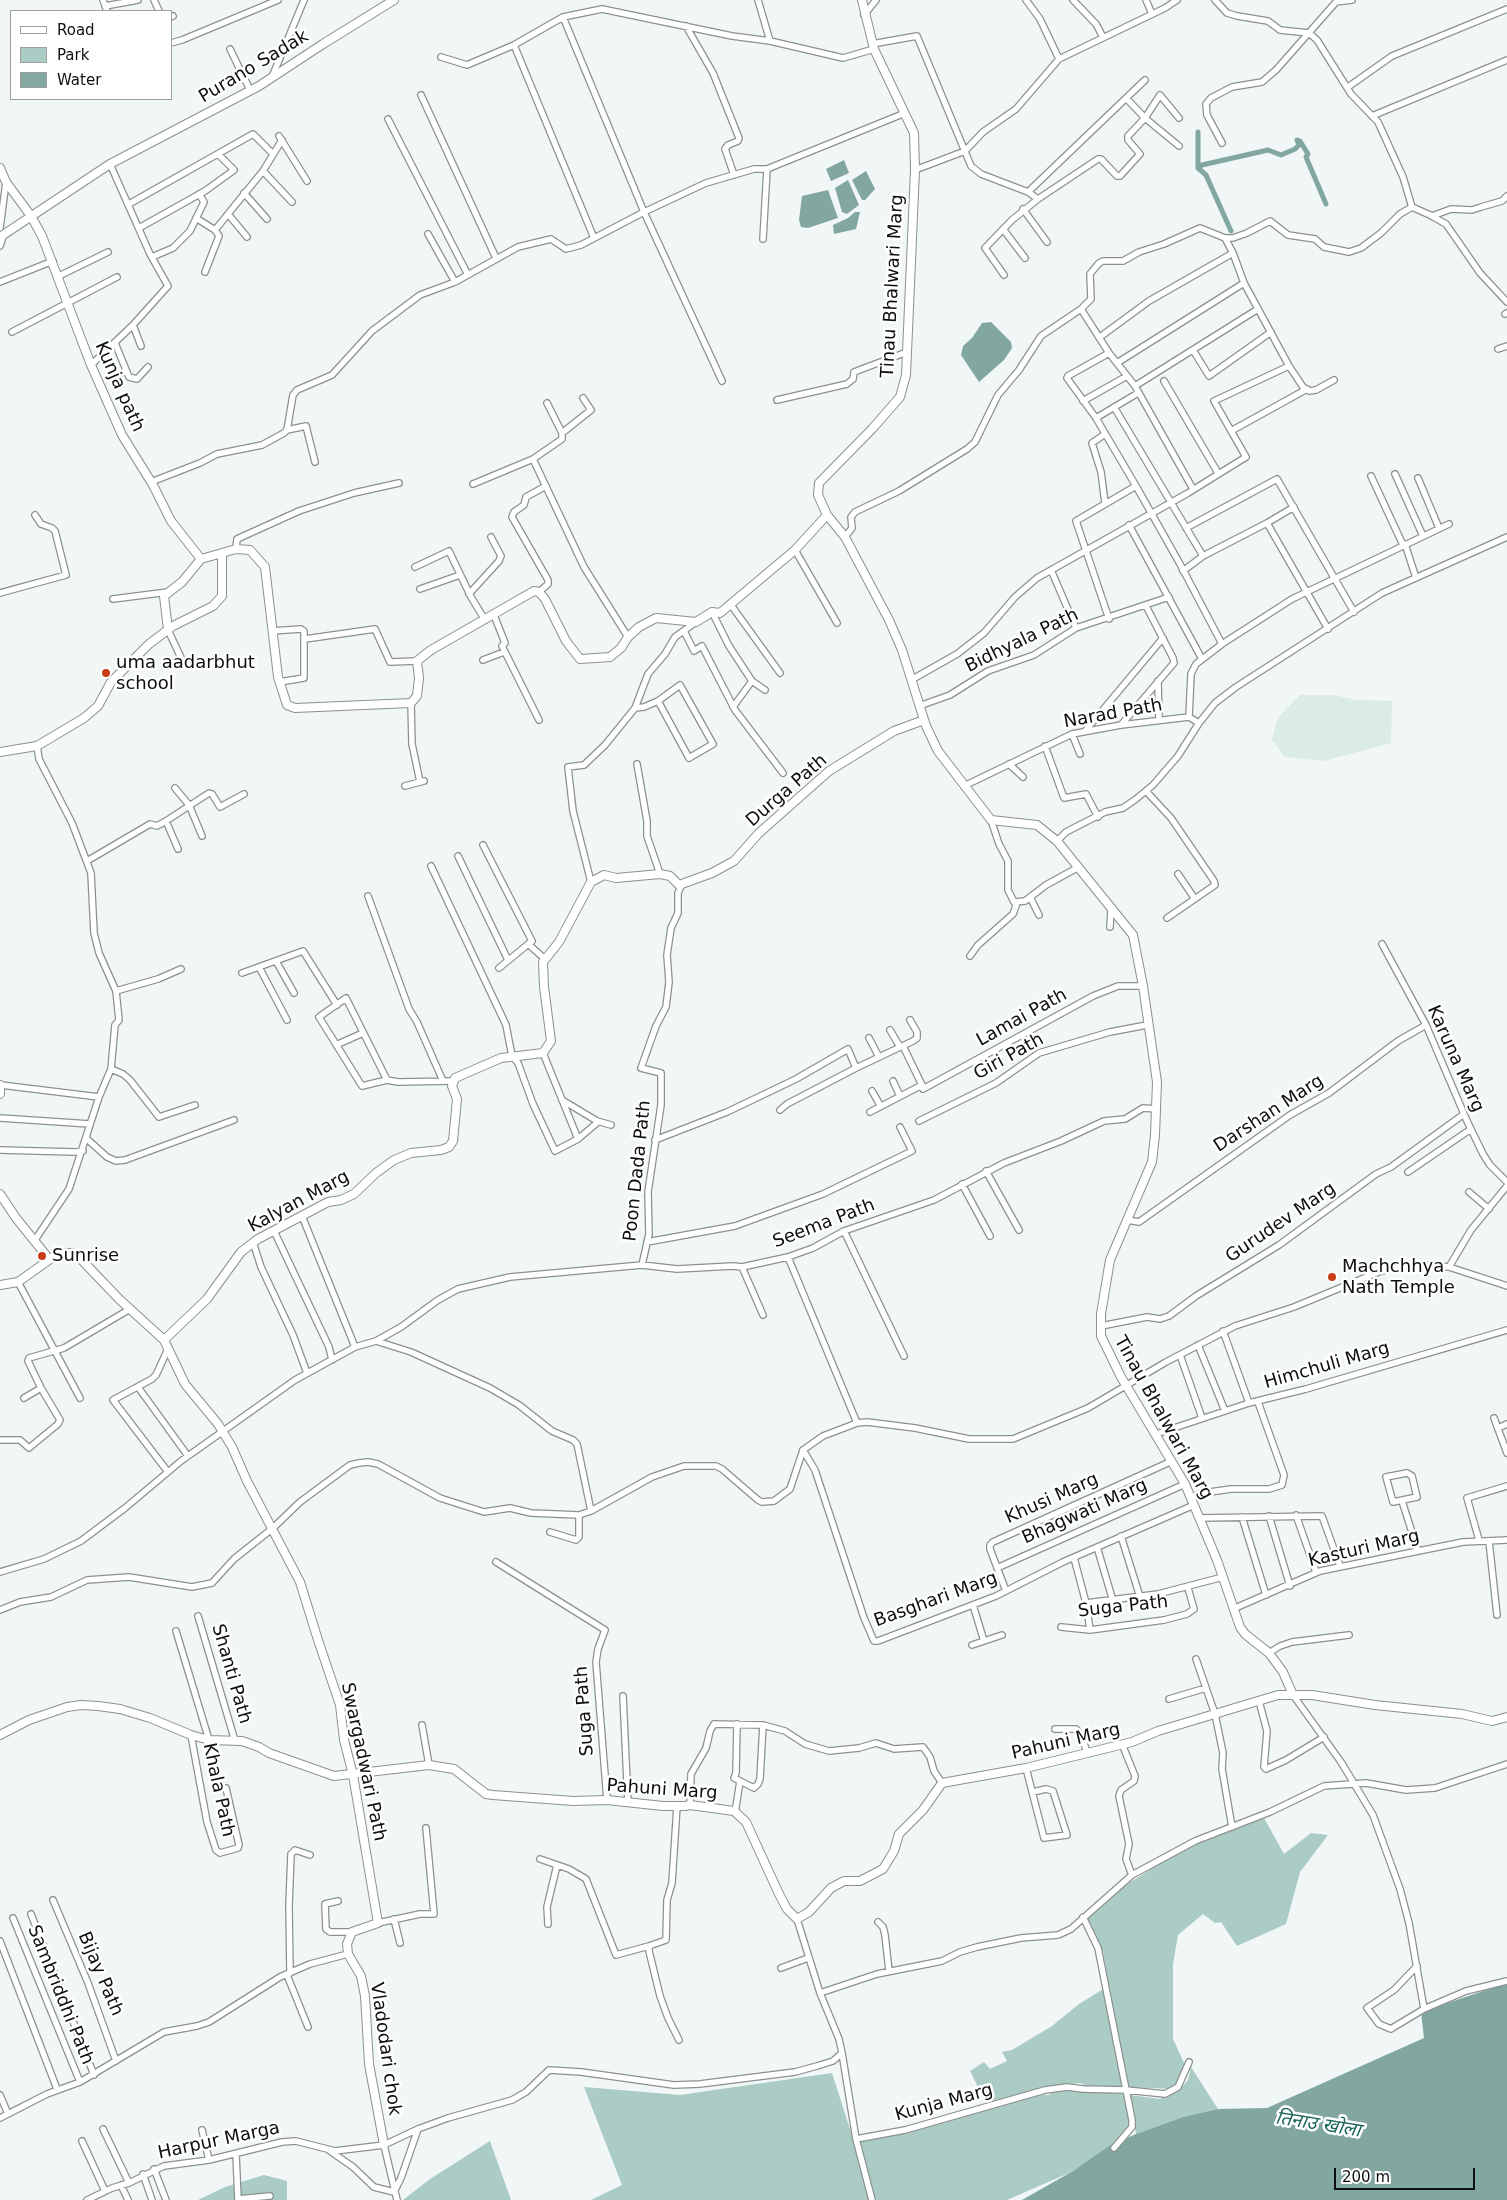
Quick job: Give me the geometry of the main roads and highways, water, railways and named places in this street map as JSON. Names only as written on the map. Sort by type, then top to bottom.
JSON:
[{"type":"water","points":[[844,160],[849,173],[831,181],[826,169]]},
{"type":"water","points":[[866,171],[875,189],[865,200],[862,200],[852,180]]},
{"type":"water","points":[[848,180],[859,205],[847,214],[842,212],[835,188]]},
{"type":"water","points":[[828,190],[838,218],[808,228],[801,227],[799,220],[802,196]]},
{"type":"water","points":[[855,212],[860,212],[856,229],[834,234],[833,225],[848,218]]},
{"type":"water","points":[[991,322],[1011,342],[1012,348],[1004,360],[979,382],[961,355],[963,346],[972,338],[982,323]]},
{"type":"water","name":"तिनाउ खोला","points":[[1507,1983],[1507,2200],[1022,2200],[1073,2171],[1109,2146],[1136,2134],[1183,2117],[1218,2109],[1267,2108],[1424,2038],[1421,2012]]},
{"type":"waterway","points":[[1198,132],[1198,168],[1206,175],[1231,231]]},
{"type":"waterway","points":[[1198,168],[1202,165],[1268,150],[1281,155],[1295,149],[1299,145],[1297,140],[1300,141],[1308,154],[1306,157],[1326,204]]},
{"type":"place","name":"uma aadarbhut school","points":[[106,673]]},
{"type":"place","name":"Sunrise","points":[[42,1256]]},
{"type":"place","name":"Machchhya Nath Temple","points":[[1332,1277]]}]
